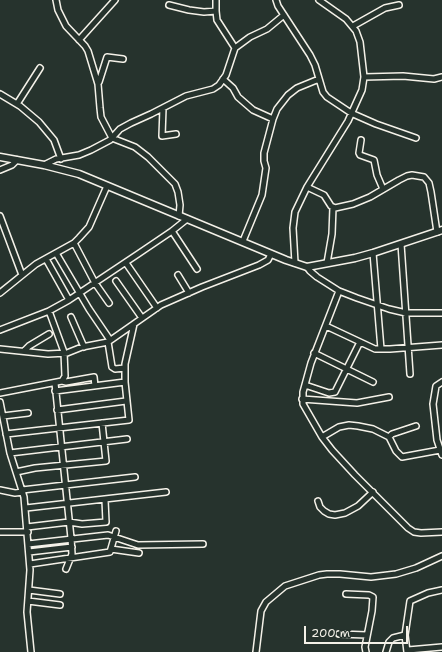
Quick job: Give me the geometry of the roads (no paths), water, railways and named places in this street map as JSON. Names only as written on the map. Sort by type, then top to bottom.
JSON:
[{"type":"main road","points":[[0,157],[44,165],[79,174],[243,241],[271,254],[307,267],[373,253],[439,231]]},
{"type":"street","points":[[56,0],[58,10],[66,26],[88,51],[98,84],[101,117],[112,138],[135,147],[148,157],[175,184],[180,205],[179,216]]},
{"type":"street","points":[[79,40],[115,0]]},
{"type":"street","points":[[216,0],[216,11],[219,24],[235,48]]},
{"type":"street","points":[[276,0],[278,6],[310,55],[327,97],[351,113],[376,124],[416,138]]},
{"type":"street","points":[[295,263],[293,219],[307,187],[342,131],[351,113],[362,90],[364,77],[360,42],[353,26],[346,19],[319,0]]},
{"type":"street","points":[[169,5],[204,12],[216,11]]},
{"type":"street","points":[[353,26],[385,8],[399,5]]},
{"type":"street","points":[[44,165],[56,159],[79,155],[105,143],[124,127],[186,96],[213,89],[223,79],[235,48],[250,37],[267,29],[284,15]]},
{"type":"street","points":[[98,84],[107,57],[123,59]]},
{"type":"street","points":[[17,104],[40,68]]},
{"type":"street","points":[[364,77],[403,76],[434,80],[442,77]]},
{"type":"street","points":[[223,79],[233,88],[238,98],[253,110],[273,119]]},
{"type":"street","points":[[243,241],[262,195],[266,168],[264,153],[277,109],[288,95],[297,88],[319,79]]},
{"type":"street","points":[[0,94],[17,104],[39,122],[54,140],[61,159]]},
{"type":"street","points":[[163,108],[162,136],[176,134]]},
{"type":"street","points":[[361,140],[359,153],[360,155],[374,160],[377,175],[383,189]]},
{"type":"street","points":[[0,170],[12,165],[17,160]]},
{"type":"street","points":[[333,207],[353,204],[370,197],[399,180],[412,175],[424,177],[429,183],[439,231]]},
{"type":"street","points":[[0,293],[36,264],[74,243],[89,227],[107,186]]},
{"type":"street","points":[[307,187],[324,195],[333,207],[332,234],[327,263]]},
{"type":"street","points":[[0,216],[22,275]]},
{"type":"street","points":[[0,330],[49,311],[69,300],[126,263],[172,231],[187,218]]},
{"type":"street","points":[[172,231],[197,269]]},
{"type":"street","points":[[74,243],[95,283],[109,303]]},
{"type":"street","points":[[401,244],[410,374]]},
{"type":"street","points":[[56,253],[109,341],[112,367],[115,369],[125,368]]},
{"type":"street","points":[[373,253],[376,305],[381,349]]},
{"type":"street","points":[[0,349],[48,354],[64,352],[69,353],[84,347],[109,341],[172,299],[259,265],[268,260],[271,254]]},
{"type":"street","points":[[46,259],[69,300]]},
{"type":"street","points":[[126,263],[157,308]]},
{"type":"street","points":[[307,267],[317,277],[339,291],[376,305],[406,313],[442,314]]},
{"type":"street","points":[[178,275],[189,292]]},
{"type":"street","points":[[116,280],[142,318]]},
{"type":"street","points":[[339,291],[314,353],[305,385],[302,399],[303,404],[322,437],[355,475],[408,528],[414,532],[421,533],[442,532]]},
{"type":"street","points":[[49,311],[64,352],[65,376],[62,381]]},
{"type":"street","points":[[71,316],[84,347]]},
{"type":"street","points":[[6,434],[128,420],[125,368],[134,324]]},
{"type":"street","points":[[326,326],[360,342],[381,349],[442,345]]},
{"type":"street","points":[[24,351],[48,334]]},
{"type":"street","points":[[305,385],[330,393],[335,392],[360,342]]},
{"type":"street","points":[[314,353],[373,382]]},
{"type":"street","points":[[0,394],[62,381],[66,382],[94,377],[95,386]]},
{"type":"street","points":[[56,391],[125,382]]},
{"type":"street","points":[[322,437],[332,430],[349,426],[373,429],[389,437],[396,451],[402,457],[441,453],[435,427],[433,404],[436,386],[438,383],[442,382]]},
{"type":"street","points":[[55,383],[72,547],[71,558],[66,569]]},
{"type":"street","points":[[302,399],[357,403],[389,397]]},
{"type":"street","points":[[57,410],[126,401]]},
{"type":"street","points":[[0,402],[10,453],[23,491],[26,508],[30,564],[27,612],[31,652]]},
{"type":"street","points":[[3,416],[28,413]]},
{"type":"street","points":[[16,472],[63,465],[106,461],[102,423]]},
{"type":"street","points":[[389,437],[392,434],[416,426]]},
{"type":"street","points":[[10,453],[127,439]]},
{"type":"street","points":[[0,490],[15,493],[65,484],[135,477]]},
{"type":"street","points":[[26,508],[67,502],[104,500],[166,492]]},
{"type":"street","points":[[318,501],[320,507],[324,511],[335,515],[344,513],[358,506],[373,492]]},
{"type":"street","points":[[0,532],[28,530],[69,522],[82,524],[106,522],[104,500]]},
{"type":"street","points":[[30,564],[108,552],[111,548],[116,531]]},
{"type":"street","points":[[28,544],[108,534],[143,545],[203,544]]},
{"type":"street","points":[[29,552],[72,547]]},
{"type":"street","points":[[111,548],[139,553]]},
{"type":"street","points":[[256,652],[261,611],[266,602],[285,586],[318,575],[327,574],[371,577],[396,574],[416,568],[442,556]]},
{"type":"street","points":[[29,590],[60,594]]},
{"type":"street","points":[[442,590],[410,601],[406,635],[408,651],[442,647]]},
{"type":"street","points":[[346,594],[369,595],[373,597],[372,611],[365,647],[366,652]]},
{"type":"street","points":[[28,600],[60,605]]},
{"type":"street","points":[[339,634],[368,635]]},
{"type":"street","points":[[386,652],[389,642],[393,638],[406,635]]}]
